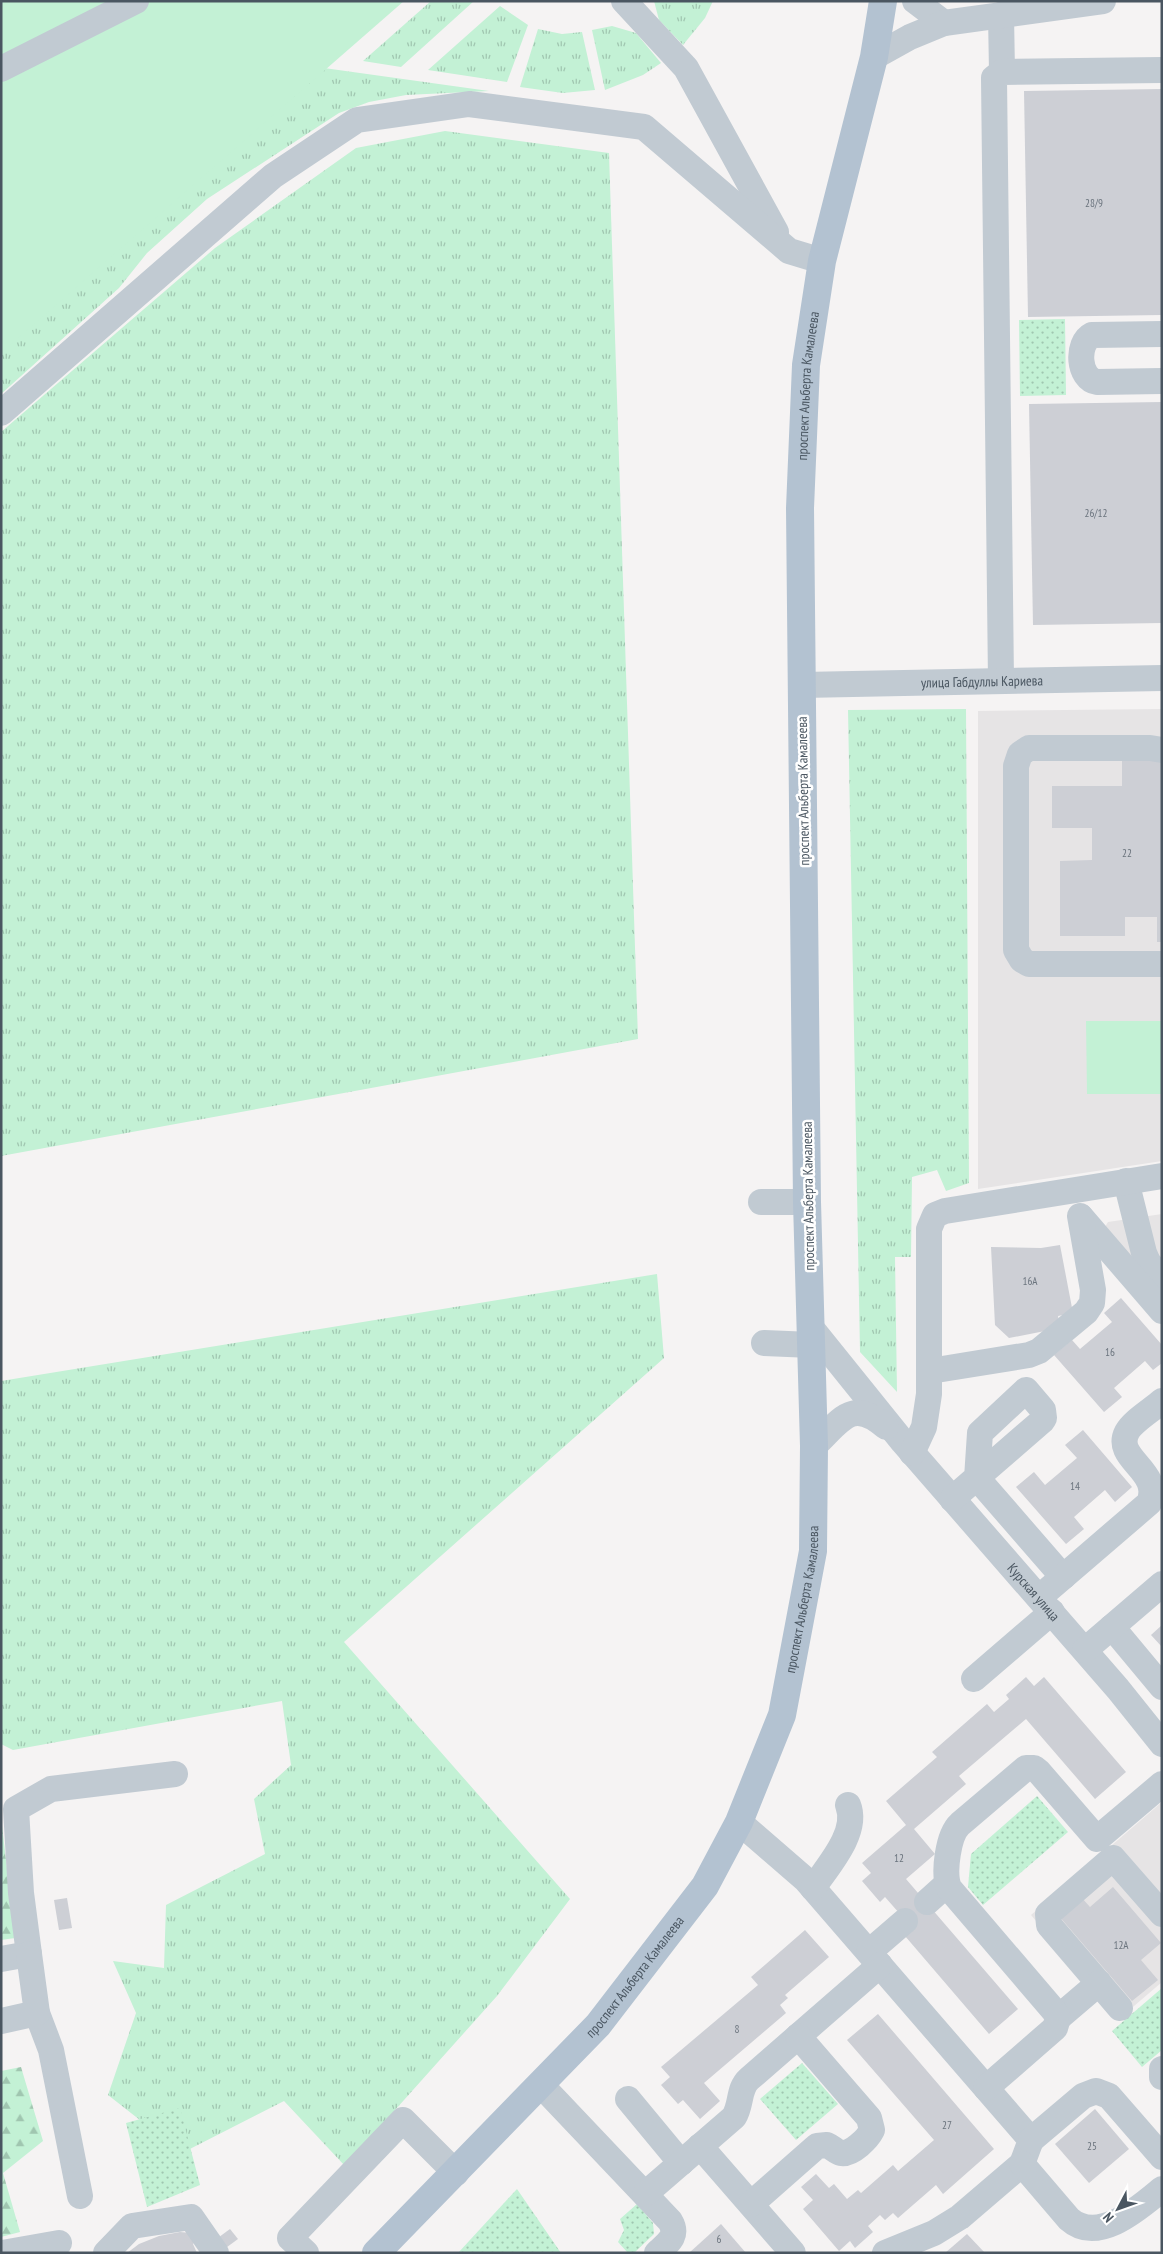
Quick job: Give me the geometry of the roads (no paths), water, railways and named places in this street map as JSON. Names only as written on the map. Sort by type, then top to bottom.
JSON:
[{"type":"main road","name":"проспект Альберта Камалеева","points":[[376,2253],[456,2173],[598,2025],[705,1886],[740,1822],[782,1715],[812,1551],[814,1446],[807,1202],[800,508],[806,365],[822,260],[874,57],[883,1]]},
{"type":"street","points":[[1,69],[136,1]]},
{"type":"street","points":[[624,1],[686,68],[784,246]]},
{"type":"street","points":[[916,1],[951,15],[1001,15],[1102,1]]},
{"type":"street","points":[[874,57],[951,15]]},
{"type":"street","points":[[1001,15],[1002,72]]},
{"type":"street","points":[[1001,681],[993,83],[996,76],[1002,72],[1162,70]]},
{"type":"street","points":[[1,413],[273,176],[357,120],[469,104],[644,127],[790,251],[822,260]]},
{"type":"street","points":[[1162,334],[1092,335],[1085,340],[1082,346],[1083,372],[1089,380],[1097,382],[1162,381]]},
{"type":"street","name":"улица Габдуллы Кариева","points":[[802,686],[1162,678]]},
{"type":"street","points":[[1162,750],[1150,748],[1029,748],[1020,754],[1017,760],[1016,785],[1016,950],[1018,956],[1029,964],[1162,964]]},
{"type":"street","points":[[908,1447],[924,1427],[929,1394],[929,1228],[932,1219],[945,1211],[1162,1176]]},
{"type":"street","points":[[1126,1182],[1144,1253],[1160,1274]]},
{"type":"street","points":[[1060,1192],[1162,1311]]},
{"type":"street","points":[[761,1202],[807,1202]]},
{"type":"street","points":[[930,1371],[1023,1356],[1044,1348],[1086,1312],[1092,1303],[1093,1290],[1080,1216]]},
{"type":"street","points":[[764,1343],[812,1337]]},
{"type":"street","name":"Курская улица","points":[[812,1337],[1085,1650],[1162,1744]]},
{"type":"street","points":[[952,1499],[1044,1418],[1043,1410],[1026,1390],[1023,1356]]},
{"type":"street","points":[[974,1679],[1045,1605],[1062,1577],[1149,1503],[1153,1496],[1154,1485],[1151,1478],[1126,1449],[1125,1438],[1129,1429],[1162,1401]]},
{"type":"street","name":"Курская улица","points":[[814,1446],[849,1413],[857,1411],[865,1412],[875,1418],[908,1447]]},
{"type":"street","points":[[976,1478],[1062,1577]]},
{"type":"street","points":[[1085,1650],[1162,1584]]},
{"type":"street","points":[[1112,1627],[1162,1687]]},
{"type":"street","points":[[927,1902],[947,1884],[952,1833],[1026,1768],[1034,1768],[1162,1914]]},
{"type":"street","points":[[80,2196],[51,2050],[37,2013],[21,1893],[16,1809],[51,1789],[175,1774]]},
{"type":"street","points":[[1120,2008],[1049,1925],[1048,1918],[1051,1911],[1162,1784]]},
{"type":"street","points":[[813,1888],[850,1829],[851,1816],[848,1805]]},
{"type":"street","points":[[740,1822],[813,1888],[1031,2140]]},
{"type":"street","points":[[947,1884],[1055,2012],[1058,2018]]},
{"type":"street","points":[[645,2194],[734,2117],[739,2109],[741,2092],[746,2082],[798,2036],[874,1959],[905,1920]]},
{"type":"street","points":[[1,1960],[29,1954]]},
{"type":"street","points":[[986,2088],[1055,2028],[1058,2018],[1099,1983]]},
{"type":"street","points":[[1,2021],[37,2013]]},
{"type":"street","points":[[751,2204],[817,2146],[827,2145],[839,2153],[846,2154],[868,2136],[872,2130],[869,2118],[798,2036]]},
{"type":"street","points":[[1162,2069],[1162,2077]]},
{"type":"street","points":[[541,2085],[670,2221],[674,2230],[671,2240],[657,2253]]},
{"type":"street","points":[[885,2253],[953,2222],[1022,2164],[1031,2140],[1083,2096],[1096,2091],[1109,2096],[1162,2158]]},
{"type":"street","points":[[628,2099],[751,2204],[793,2253]]},
{"type":"street","points":[[306,2253],[290,2238],[403,2120],[456,2173]]},
{"type":"street","points":[[1022,2164],[1069,2219],[1075,2224],[1088,2229],[1103,2227],[1121,2218],[1146,2203],[1162,2189]]},
{"type":"street","points":[[106,2253],[132,2226],[191,2218],[216,2253]]},
{"type":"street","points":[[2,2253],[55,2247]]}]
